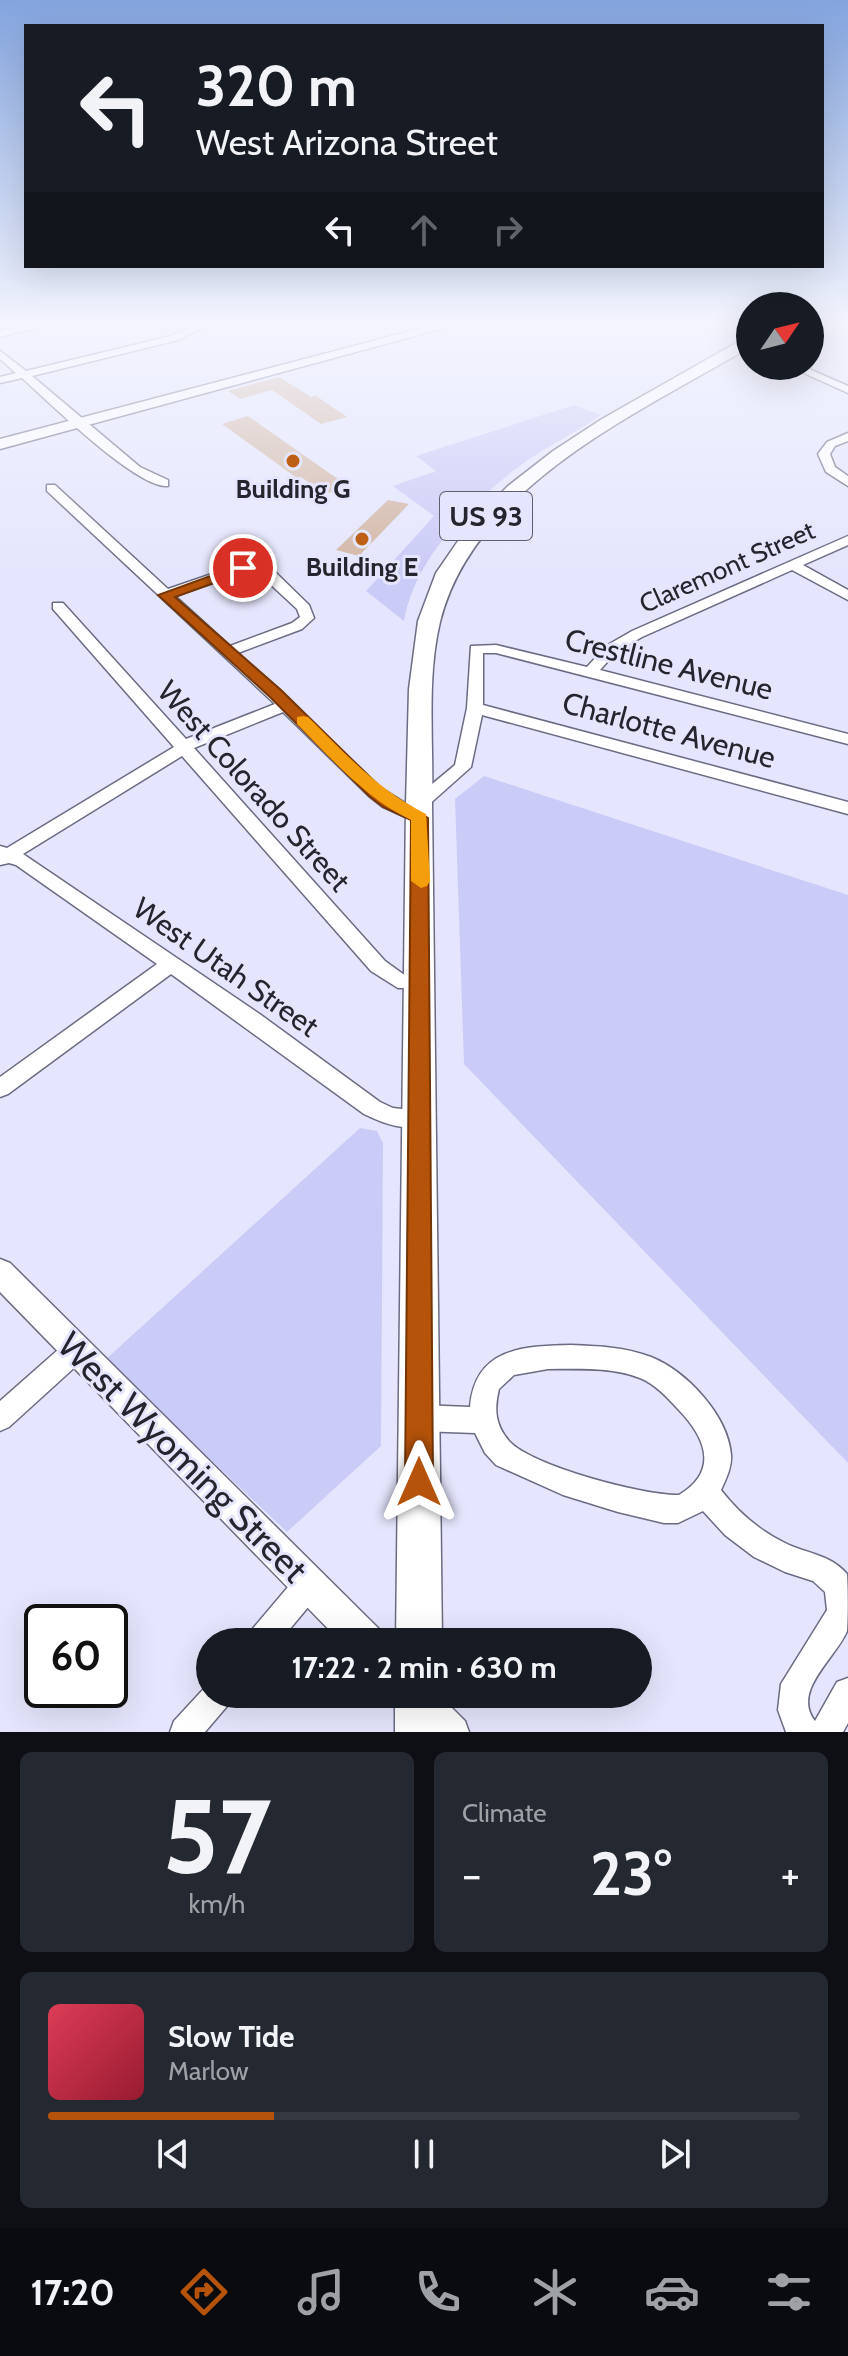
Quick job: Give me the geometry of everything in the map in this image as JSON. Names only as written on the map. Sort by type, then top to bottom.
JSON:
[{"type":"main road","points":[[0,444],[136,407]]},
{"type":"main road","name":"US 93","points":[[419,1628],[419,811],[427,634],[442,579],[481,520],[513,489],[549,462],[642,407]]},
{"type":"street","points":[[62,407],[136,470],[164,483]]},
{"type":"street","points":[[848,437],[831,444],[824,454],[830,469],[848,482]]},
{"type":"street","points":[[51,488],[389,803],[419,811],[463,767],[475,708]]},
{"type":"street","name":"Claremont Street","points":[[590,672],[611,649],[637,634],[848,540]]},
{"type":"street","points":[[791,564],[848,596]]},
{"type":"street","points":[[165,595],[243,568],[258,567],[304,608],[307,618],[297,626],[227,652]]},
{"type":"street","name":"West Colorado Street","points":[[58,606],[378,966],[398,981],[421,983]]},
{"type":"street","name":"Crestline Avenue","points":[[475,708],[476,649],[496,649],[848,739]]},
{"type":"street","points":[[3,856],[183,748],[215,731],[287,705]]},
{"type":"street","name":"Charlotte Avenue","points":[[475,708],[848,808]]},
{"type":"street","name":"West Utah Street","points":[[3,856],[22,861],[372,1108],[391,1117],[421,1118]]},
{"type":"street","points":[[0,1088],[170,964]]},
{"type":"street","name":"West Wyoming Street","points":[[0,1272],[352,1628]]},
{"type":"street","points":[[0,1418],[77,1349]]},
{"type":"street","points":[[568,1357],[615,1360],[647,1368],[685,1399],[715,1439],[718,1466],[705,1490],[687,1505],[677,1509],[634,1504],[534,1470],[507,1457],[497,1449],[483,1420],[486,1385],[499,1369],[508,1364],[568,1357]]},
{"type":"street","points":[[419,1418],[483,1420]]},
{"type":"street","points":[[705,1490],[720,1513],[771,1552],[821,1566],[843,1589],[841,1614],[796,1684],[792,1697],[795,1720],[804,1732]]},
{"type":"street","points":[[272,1628],[309,1584]]},
{"type":"street","points":[[826,1732],[848,1693]]},
{"type":"street","points":[[185,1732],[205,1708]]},
{"type":"street","points":[[423,1708],[454,1732]]},
{"type":"shaded area","points":[[568,407],[579,407],[601,415],[517,468],[463,516],[446,535],[419,576],[404,621],[366,591],[434,516],[393,486],[436,471],[416,456]]},
{"type":"shaded area","points":[[484,776],[848,895],[848,1463],[464,1064],[455,799]]},
{"type":"shaded area","points":[[360,1128],[377,1131],[383,1143],[381,1446],[287,1532],[105,1360]]},
{"type":"building","points":[[296,407],[332,407],[347,417],[321,424]]},
{"type":"building","points":[[248,416],[351,486],[325,494],[301,477],[297,478],[222,424]]},
{"type":"building","points":[[388,500],[409,504],[359,556],[336,550]]},
{"type":"slow traffic","points":[[303,720],[375,792],[389,803],[420,818],[421,881]]},
{"type":"place","name":"Building G","points":[[293,461]]},
{"type":"place","name":"Building E","points":[[362,539]]},
{"type":"route","points":[[243,568],[165,595],[275,694],[375,792],[389,803],[420,818],[419,1482]]}]
